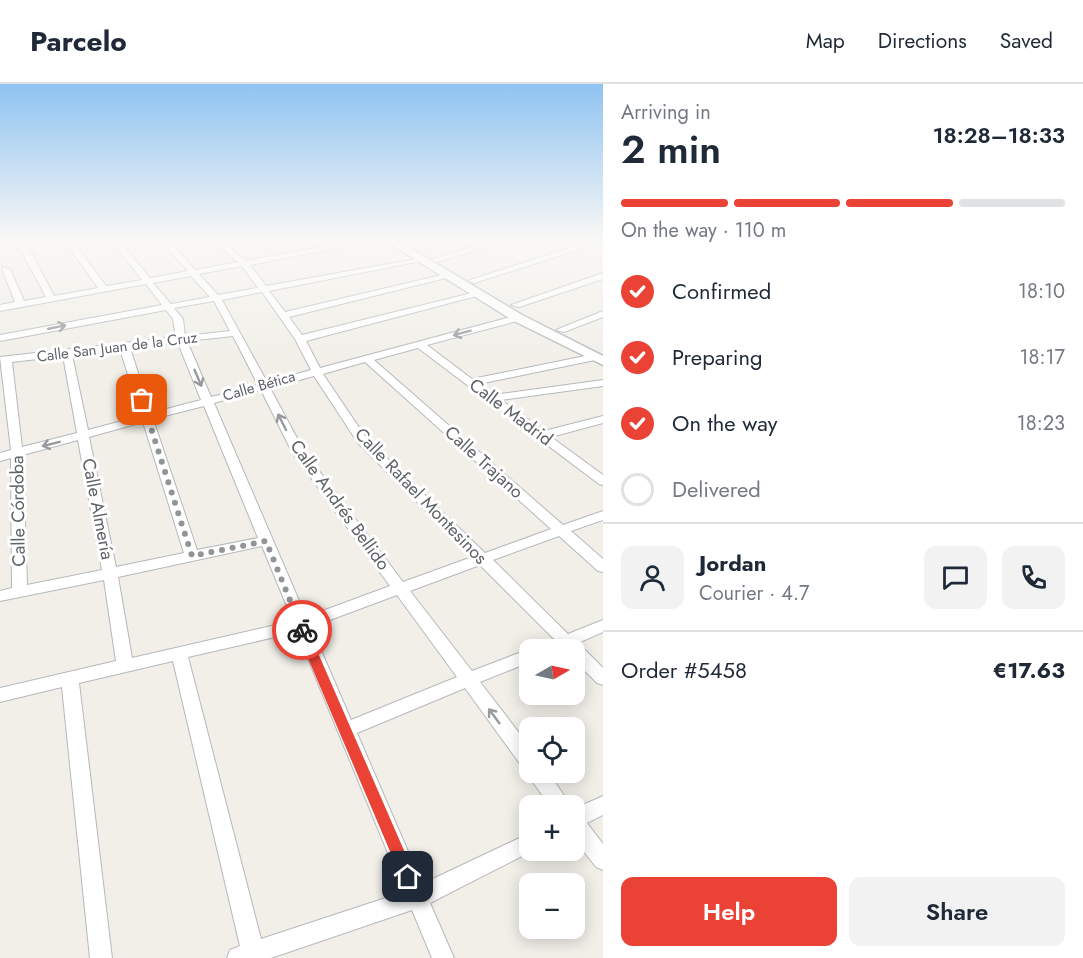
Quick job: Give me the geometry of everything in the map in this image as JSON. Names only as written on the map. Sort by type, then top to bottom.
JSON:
[{"type":"street","points":[[18,281],[21,305]]},
{"type":"street","points":[[31,281],[51,299]]},
{"type":"street","points":[[97,281],[104,290]]},
{"type":"street","points":[[0,308],[157,281]]},
{"type":"street","name":"Calle Andrés Bellido","points":[[202,281],[215,296],[298,452],[519,748]]},
{"type":"street","name":"Calle Rafael Montesinos","points":[[257,281],[300,339],[316,370],[362,440],[565,639]]},
{"type":"street","points":[[0,338],[215,296],[310,281]]},
{"type":"street","points":[[282,316],[430,281]]},
{"type":"street","points":[[458,281],[513,311],[557,331],[600,357]]},
{"type":"street","points":[[471,281],[513,311]]},
{"type":"street","name":"Calle Bética","points":[[0,457],[419,344],[591,281]]},
{"type":"street","points":[[150,282],[178,319],[181,339],[300,625],[443,958]]},
{"type":"street","points":[[300,339],[480,294]]},
{"type":"street","points":[[557,331],[603,314]]},
{"type":"street","name":"Calle San Juan de la Cruz","points":[[4,360],[235,333]]},
{"type":"street","name":"Calle Madrid","points":[[419,344],[603,480]]},
{"type":"street","points":[[124,346],[192,556]]},
{"type":"street","name":"Calle Almería","points":[[67,353],[110,573],[125,666]]},
{"type":"street","points":[[472,382],[600,357]]},
{"type":"street","name":"Calle Trajano","points":[[366,358],[603,567]]},
{"type":"street","name":"Calle Córdoba","points":[[4,360],[17,453],[20,592]]},
{"type":"street","points":[[493,398],[603,383]]},
{"type":"street","points":[[544,435],[603,419]]},
{"type":"street","points":[[0,695],[300,625],[603,515]]},
{"type":"street","points":[[0,596],[266,541]]},
{"type":"street","points":[[572,639],[603,626]]},
{"type":"street","points":[[179,653],[246,956],[417,898],[519,847]]},
{"type":"street","points":[[345,730],[519,659]]},
{"type":"street","name":"Calle Rafael Montesinos","points":[[585,660],[603,678]]},
{"type":"street","points":[[70,679],[101,958]]},
{"type":"street","points":[[585,814],[603,805]]},
{"type":"street","points":[[585,835],[603,860]]},
{"type":"way so far","points":[[142,400],[192,556],[266,541],[302,630]]},
{"type":"route","points":[[302,630],[408,877]]}]
